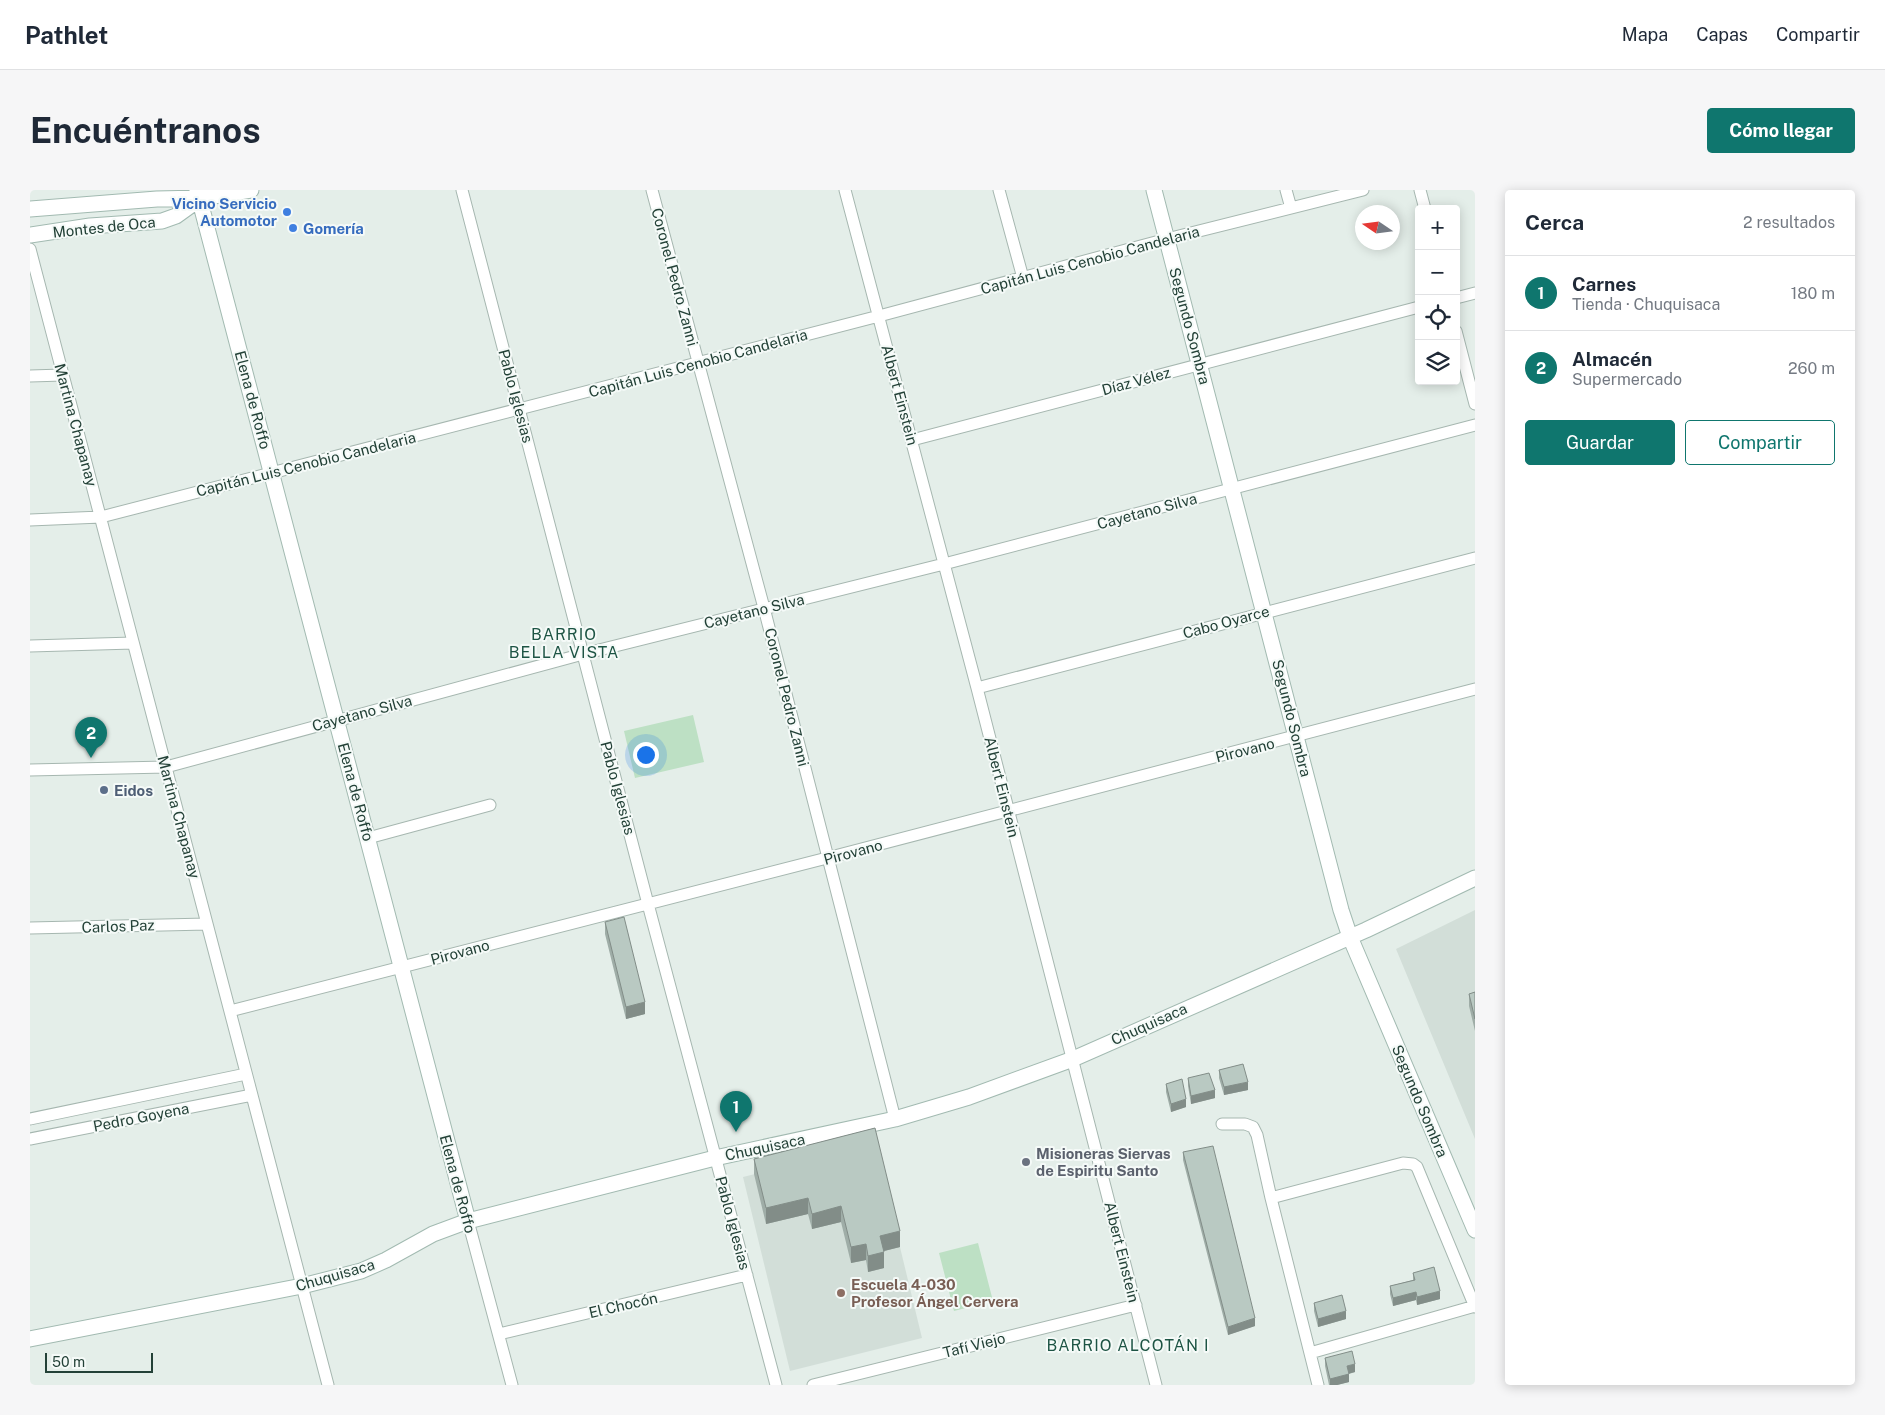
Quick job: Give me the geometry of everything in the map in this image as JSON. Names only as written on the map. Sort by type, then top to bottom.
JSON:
[{"type":"street","name":"Montes de Oca","points":[[30,209],[251,190]]},
{"type":"street","name":"Pablo Iglesias","points":[[462,190],[648,904],[776,1385]]},
{"type":"street","name":"Coronel Pedro Zanni","points":[[652,190],[764,608],[895,1118]]},
{"type":"street","name":"Albert Einstein","points":[[845,190],[977,688],[1156,1385]]},
{"type":"street","points":[[999,190],[1023,278]]},
{"type":"street","name":"Segundo Sombra","points":[[1154,190],[1341,910],[1350,937],[1475,1230]]},
{"type":"street","points":[[1286,190],[1291,208]]},
{"type":"street","name":"Capitán Luis Cenobio Candelaria","points":[[30,520],[101,517],[879,316],[1167,239],[1363,190]]},
{"type":"street","points":[[1420,190],[1424,205]]},
{"type":"street","name":"Montes de Oca","points":[[30,235],[90,226],[162,222],[176,216],[199,194]]},
{"type":"street","name":"Elena de Roffo","points":[[199,194],[512,1385]]},
{"type":"street","name":"Martina Chapanay","points":[[30,249],[328,1385]]},
{"type":"street","points":[[1460,297],[1475,292]]},
{"type":"street","name":"Díaz Vélez","points":[[912,440],[1415,309]]},
{"type":"street","points":[[1458,340],[1475,404]]},
{"type":"street","points":[[30,376],[63,375]]},
{"type":"street","name":"Cayetano Silva","points":[[30,770],[166,767],[583,654],[944,564],[1475,425]]},
{"type":"street","name":"Cabo Oyarce","points":[[977,688],[1475,558]]},
{"type":"street","points":[[30,646],[133,643]]},
{"type":"street","name":"Pirovano","points":[[230,1012],[1475,689]]},
{"type":"street","points":[[368,838],[490,805]]},
{"type":"street","name":"Chuquisaca","points":[[30,1339],[302,1286],[371,1268],[415,1243],[468,1222],[715,1158],[895,1118],[969,1097],[1073,1059],[1350,937],[1475,878]]},
{"type":"street","name":"Carlos Paz","points":[[30,928],[207,924]]},
{"type":"street","name":"Pedro Goyena","points":[[30,1119],[246,1074]]},
{"type":"street","name":"Pedro Goyena","points":[[30,1139],[252,1095]]},
{"type":"street","points":[[1222,1124],[1245,1124],[1253,1127],[1257,1134],[1271,1198],[1318,1385]]},
{"type":"street","points":[[1271,1198],[1403,1163],[1413,1164],[1417,1167],[1475,1307],[1310,1352]]},
{"type":"street","name":"El Chocón","points":[[499,1334],[746,1275]]},
{"type":"street","name":"Tafí Viejo","points":[[813,1385],[1136,1305]]},
{"type":"shaded area","points":[[1475,910],[1475,1139],[1396,949]]},
{"type":"shaded area","name":"Escuela 4-030 Profesor Ángel Cervera","points":[[875,1144],[922,1338],[790,1371],[743,1177]]},
{"type":"green space","points":[[693,715],[704,762],[635,778],[624,731]]},
{"type":"green space","points":[[978,1243],[993,1301],[954,1311],[939,1253]]},
{"type":"building","points":[[624,917],[645,1002],[626,1007],[605,922]]},
{"type":"building","points":[[1475,992],[1475,1019],[1469,994]]},
{"type":"building","points":[[1243,1064],[1248,1082],[1224,1087],[1219,1070]]},
{"type":"building","points":[[1209,1073],[1215,1090],[1191,1096],[1188,1078]]},
{"type":"building","points":[[1182,1079],[1186,1099],[1171,1104],[1166,1084]]},
{"type":"building","points":[[875,1128],[900,1231],[880,1236],[884,1252],[868,1256],[866,1244],[851,1247],[841,1206],[812,1214],[808,1198],[766,1208],[754,1159]]},
{"type":"building","points":[[1213,1146],[1255,1318],[1228,1327],[1183,1152]]},
{"type":"building","points":[[1434,1267],[1440,1291],[1417,1297],[1416,1292],[1393,1298],[1390,1286],[1415,1280],[1413,1273]]},
{"type":"building","points":[[1342,1295],[1346,1311],[1318,1319],[1314,1303]]},
{"type":"building","points":[[1352,1351],[1355,1364],[1347,1366],[1349,1374],[1330,1379],[1325,1358]]},
{"type":"place","name":"Vicino Servicio Automotor","points":[[287,212]]},
{"type":"place","name":"Gomería","points":[[293,228]]},
{"type":"place","name":"Almacén","points":[[91,758]]},
{"type":"place","name":"Eidos","points":[[104,790]]},
{"type":"place","name":"Carnes","points":[[736,1132]]},
{"type":"place","name":"Misioneras Siervas de Espiritu Santo","points":[[1026,1162]]},
{"type":"place","name":"Escuela 4-030 Profesor Ángel Cervera","points":[[841,1293]]},
{"type":"district","name":"BARRIO BELLA VISTA","points":[[564,643]]},
{"type":"district","name":"BARRIO ALCOTÁN I","points":[[1128,1345]]}]
